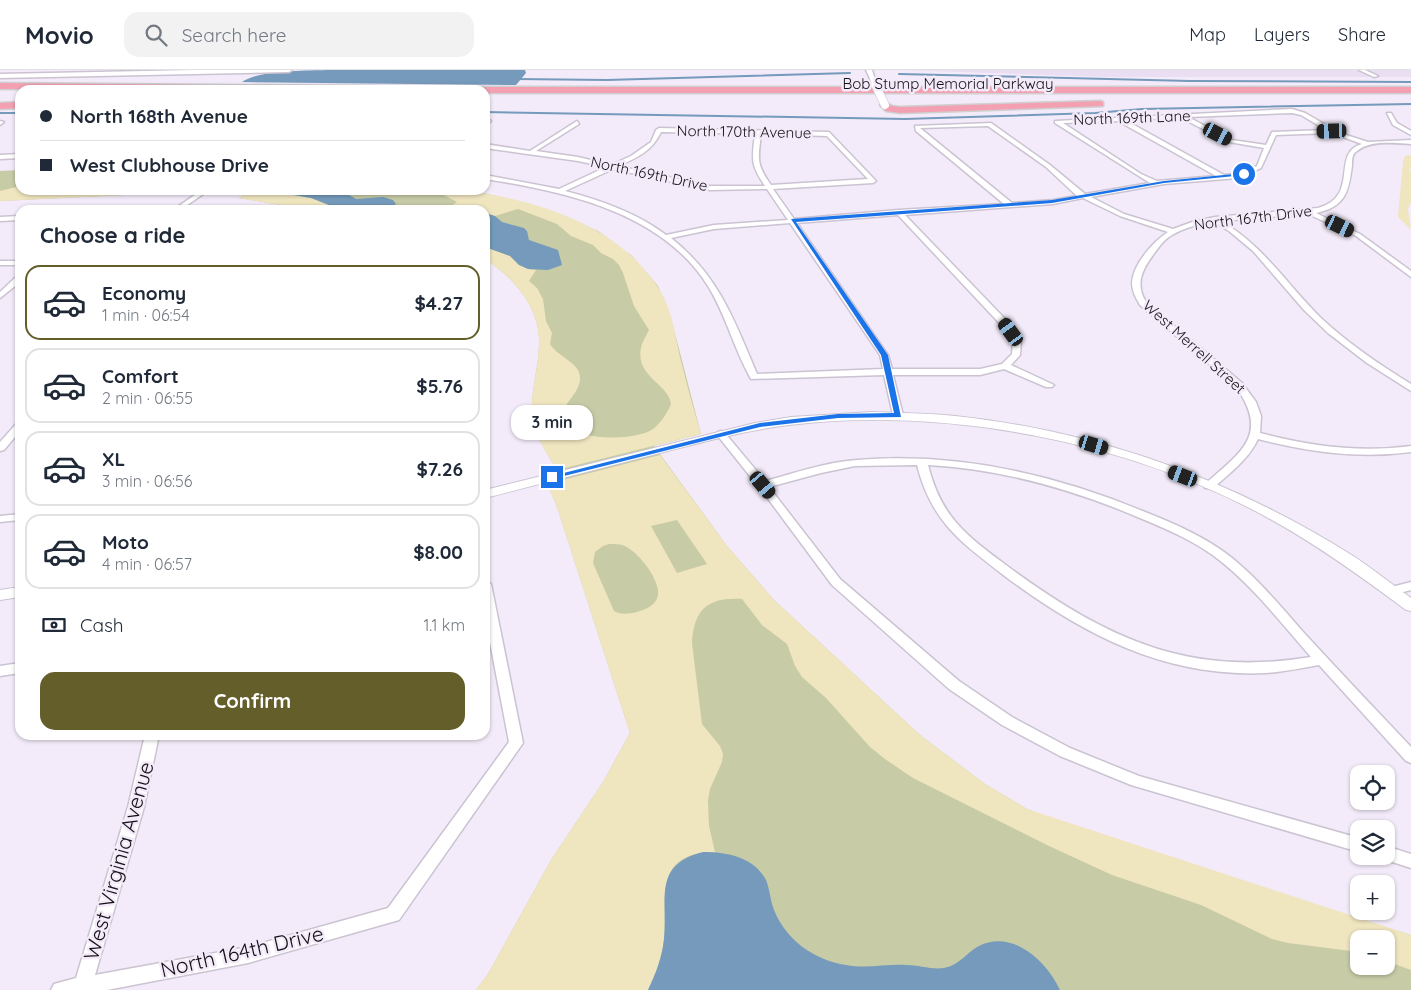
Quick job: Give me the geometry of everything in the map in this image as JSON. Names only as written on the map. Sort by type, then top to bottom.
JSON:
[{"type":"highway","points":[[893,80],[1370,90]]},
{"type":"highway","points":[[0,82],[160,85]]},
{"type":"highway","name":"Bob Stump Memorial Parkway","points":[[0,86],[15,86]]},
{"type":"highway","name":"Bob Stump Memorial Parkway","points":[[490,88],[1411,90]]},
{"type":"highway","points":[[0,98],[15,98]]},
{"type":"highway","name":"Bob Stump Memorial Parkway","points":[[490,98],[1411,100]]},
{"type":"highway","points":[[1312,100],[1328,100]]},
{"type":"highway","points":[[1280,101],[1295,101]]},
{"type":"highway","points":[[885,105],[890,109],[900,110],[1111,104]]},
{"type":"highway","points":[[0,106],[15,105]]},
{"type":"main road","points":[[0,74],[187,70]]},
{"type":"main road","points":[[0,74],[289,70]]},
{"type":"main road","points":[[869,70],[879,80],[885,105]]},
{"type":"street","points":[[1361,70],[1376,76]]},
{"type":"street","name":"North 169th Lane","points":[[1155,183],[1057,122],[1297,112],[1332,131]]},
{"type":"street","points":[[1389,114],[1395,124],[1411,133]]},
{"type":"street","points":[[1181,116],[1231,141],[1268,147]]},
{"type":"street","points":[[1118,118],[1222,177]]},
{"type":"street","points":[[533,151],[578,123]]},
{"type":"street","points":[[1010,205],[918,130],[918,127],[987,124],[1048,166],[1069,187],[1085,197],[1122,215],[1173,231]]},
{"type":"street","name":"North 170th Avenue","points":[[613,166],[644,150],[653,143],[659,130],[829,134],[873,181]]},
{"type":"street","points":[[665,237],[714,227],[1010,205],[1085,197],[1155,183],[1244,174],[1256,170],[1260,165],[1274,133],[1332,131],[1368,144],[1411,142]]},
{"type":"street","points":[[758,133],[755,159],[758,171],[884,355],[898,415]]},
{"type":"street","name":"North 167th Drive","points":[[1173,231],[1190,225],[1216,220],[1308,212],[1325,208],[1337,202],[1343,191],[1351,152],[1368,144]]},
{"type":"street","name":"North 169th Drive","points":[[490,147],[533,151],[613,166],[710,188],[769,188],[873,181]]},
{"type":"street","points":[[0,157],[15,156]]},
{"type":"street","points":[[560,191],[613,166]]},
{"type":"street","points":[[490,178],[560,191],[613,209],[665,237],[690,257],[705,275],[722,302],[754,378],[860,372],[973,372],[1005,366],[1016,356],[1017,341],[1005,324],[898,212]]},
{"type":"street","points":[[184,205],[198,195]]},
{"type":"street","points":[[1308,212],[1358,235],[1411,275]]},
{"type":"street","points":[[0,218],[15,218]]},
{"type":"street","points":[[1216,220],[1249,241],[1307,308],[1338,337],[1374,364],[1411,388]]},
{"type":"street","name":"West Merrell Street","points":[[1173,231],[1159,242],[1138,270],[1135,282],[1137,292],[1148,308],[1232,378],[1245,392],[1257,415],[1256,435]]},
{"type":"street","points":[[0,263],[15,263]]},
{"type":"street","points":[[0,296],[15,282]]},
{"type":"street","points":[[1005,366],[1049,385]]},
{"type":"street","points":[[490,493],[760,425],[813,418],[898,415],[981,422],[1066,438],[1144,461],[1209,486],[1247,503],[1307,535],[1372,576],[1411,606]]},
{"type":"street","points":[[0,448],[15,431]]},
{"type":"street","points":[[721,434],[763,485],[823,566],[841,586],[954,685],[1007,721],[1065,752],[1136,781],[1350,843]]},
{"type":"street","points":[[1209,486],[1248,448],[1256,435],[1293,445],[1339,452],[1374,453],[1411,449]]},
{"type":"street","points":[[763,485],[839,466],[873,462],[922,463],[990,470],[1048,482],[1111,502],[1169,526],[1198,540],[1234,567],[1411,757]]},
{"type":"street","points":[[922,463],[930,494],[946,521],[960,535],[1022,582],[1085,624],[1148,650],[1195,662],[1220,666],[1267,668],[1322,660]]},
{"type":"street","points":[[0,519],[15,518]]},
{"type":"street","points":[[1392,591],[1411,586]]},
{"type":"street","points":[[0,595],[15,593]]},
{"type":"street","name":"North 164th Drive","points":[[60,990],[248,955],[393,914],[516,743],[490,610]]},
{"type":"street","points":[[0,670],[15,668]]},
{"type":"street","name":"West Virginia Avenue","points":[[83,986],[138,798],[151,740]]},
{"type":"street","points":[[1395,856],[1411,860]]},
{"type":"shaded area","points":[[901,70],[1411,70],[1411,77],[1108,77]]},
{"type":"green space","points":[[15,170],[15,195],[124,195],[0,201],[0,171]]},
{"type":"green space","points":[[244,195],[490,195],[552,211],[598,231],[632,256],[658,286],[671,318],[701,434],[654,446],[727,546],[774,600],[920,735],[985,784],[1027,809],[1113,841],[1350,916],[1350,920],[1363,920],[1411,935],[1411,990],[476,990],[488,974],[551,860],[603,782],[630,733],[556,504],[547,484],[556,469],[538,438],[532,418],[532,398],[539,348],[537,325],[534,313],[521,292],[505,274],[490,262],[490,205],[280,205],[239,198]]},
{"type":"sand","points":[[1405,156],[1411,156],[1411,168],[1409,169],[1411,171],[1411,202],[1408,209],[1411,230],[1398,217],[1403,161]]},
{"type":"sand","points":[[15,187],[15,195],[124,195],[0,201],[0,191]]},
{"type":"sand","points":[[244,195],[294,195],[311,198],[329,205],[280,205],[239,198]]},
{"type":"sand","points":[[444,195],[490,195],[542,207],[569,217],[595,230],[619,246],[640,264],[657,286],[666,303],[701,434],[557,470],[538,438],[532,418],[532,398],[539,348],[534,313],[521,292],[505,274],[490,262],[490,249],[510,256],[528,269],[536,270],[529,281],[537,288],[543,299],[546,321],[552,333],[550,344],[572,363],[579,373],[578,387],[564,410],[566,424],[573,430],[595,436],[634,436],[653,429],[666,414],[671,404],[669,397],[646,372],[640,355],[642,344],[649,330],[634,306],[619,265],[593,245],[571,236],[557,224],[518,209],[495,216],[490,214],[490,205],[452,205],[457,202]]},
{"type":"sand","points":[[660,455],[727,546],[774,600],[920,735],[985,784],[1027,809],[1350,915],[1350,920],[1365,920],[1411,935],[1411,970],[1395,964],[1395,930],[1350,930],[1350,951],[1288,943],[1272,939],[1201,905],[1112,875],[1049,846],[913,778],[870,747],[826,698],[802,677],[795,666],[787,644],[762,625],[742,599],[730,599],[720,600],[705,608],[696,622],[692,643],[702,724],[720,746],[723,754],[722,762],[710,789],[708,800],[709,826],[715,852],[695,854],[681,860],[672,869],[667,880],[665,894],[662,953],[648,990],[476,990],[488,974],[551,860],[603,782],[630,733],[556,504],[547,484]],"holes":[[[677,520],[707,564],[677,573],[651,526]],[[609,544],[629,548],[648,568],[654,578],[658,591],[656,601],[646,609],[622,614],[614,611],[593,563],[595,552],[603,546]]]},
{"type":"water","points":[[326,70],[525,70],[526,73],[516,85],[242,82],[249,78],[270,73]]},
{"type":"water","points":[[294,195],[349,195],[356,199],[383,197],[393,200],[396,204],[329,205],[311,198]]},
{"type":"water","points":[[490,214],[502,222],[524,228],[527,231],[529,240],[558,250],[562,265],[548,270],[528,269],[519,265],[510,256],[490,249]]},
{"type":"water","points":[[703,852],[739,857],[761,872],[766,880],[774,910],[786,931],[802,947],[823,959],[854,966],[906,965],[944,968],[959,962],[979,946],[991,942],[1004,942],[1016,945],[1037,959],[1046,968],[1060,990],[648,990],[654,978],[663,946],[666,885],[669,875],[676,865],[687,858]]},
{"type":"waterway","points":[[516,79],[607,80],[850,73]]},
{"type":"waterway","points":[[899,74],[1190,81],[1411,82]]},
{"type":"waterway","points":[[490,112],[905,119],[1095,113],[1142,109],[1411,104]]},
{"type":"waterway","points":[[0,113],[15,113]]},
{"type":"route","points":[[552,477],[760,425],[838,416],[898,415],[884,355],[792,220],[1052,202],[1164,182],[1244,174]]}]
